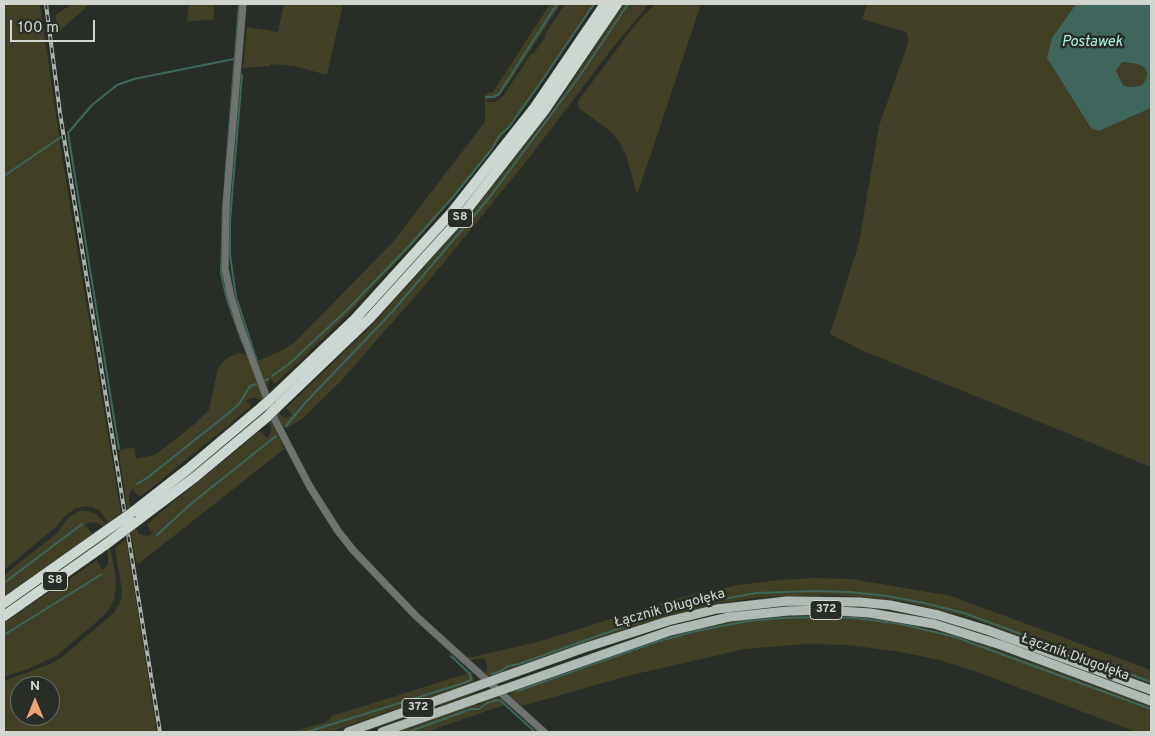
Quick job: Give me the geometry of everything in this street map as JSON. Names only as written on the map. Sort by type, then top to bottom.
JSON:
[{"type":"highway","name":"S8","points":[[4,616],[134,524],[195,477],[267,416],[274,403],[355,319],[452,212],[535,107],[605,4]]},
{"type":"highway","name":"S8","points":[[4,604],[104,534],[188,470],[263,406],[274,403],[370,318],[458,221],[499,170],[544,111],[617,4]]},
{"type":"main road","name":"Łącznik Długołęka","points":[[348,732],[584,648],[683,617],[756,603],[816,600],[858,602],[890,605],[954,619],[1151,690]]},
{"type":"main road","name":"Łącznik Długołęka","points":[[382,732],[650,637],[703,622],[760,613],[823,610],[885,615],[950,629],[1001,645],[1151,701]]},
{"type":"street","points":[[243,4],[226,206],[225,269],[231,297],[262,389],[275,420],[310,487],[348,544],[371,571],[416,616],[544,732]]},
{"type":"shaded area","points":[[4,4],[40,4],[61,150],[121,513],[108,523],[100,511],[92,507],[76,508],[4,570]]},
{"type":"shaded area","points":[[72,4],[90,4],[59,31],[55,15]]},
{"type":"shaded area","points":[[189,4],[215,4],[213,20],[187,21]]},
{"type":"shaded area","points":[[284,4],[343,4],[327,75],[294,66],[271,64],[269,66],[243,68],[247,27],[278,32]]},
{"type":"shaded area","points":[[550,4],[561,4],[502,93],[496,98],[487,99],[486,102],[495,102],[503,96],[531,54],[534,53],[545,38],[545,34],[565,4],[595,4],[525,106],[486,158],[420,237],[352,310],[305,356],[275,384],[271,379],[269,381],[267,388],[281,416],[287,418],[292,415],[286,408],[375,322],[466,220],[552,110],[624,4],[649,4],[611,50],[529,158],[432,277],[339,383],[302,419],[287,428],[281,427],[255,362],[281,351],[295,342],[393,242],[485,122],[485,95],[493,92]]},
{"type":"shaded area","points":[[656,4],[701,4],[637,195],[627,158],[620,143],[610,131],[580,109],[578,101],[632,29]]},
{"type":"shaded area","points":[[867,4],[1076,4],[1052,38],[1099,131],[1151,108],[1151,467],[861,350],[830,334],[859,243],[879,126],[909,40],[906,32],[862,19]]},
{"type":"shaded area","points":[[1122,62],[1138,64],[1145,68],[1147,73],[1146,79],[1142,85],[1128,87],[1123,85],[1116,71]]},
{"type":"shaded area","points":[[239,353],[243,353],[248,357],[284,449],[137,565],[119,454],[121,450],[134,447],[136,459],[155,455],[191,427],[209,410],[218,368],[227,358]],"holes":[[[254,397],[260,400],[271,426],[271,432],[268,437],[260,431],[156,516],[147,525],[152,533],[151,535],[139,534],[129,503],[129,495],[132,489],[140,497],[251,406],[246,400]]]},
{"type":"shaded area","points":[[80,511],[96,514],[105,523],[115,572],[114,600],[101,618],[56,656],[28,669],[4,677],[4,623],[97,560],[102,570],[108,565],[108,553],[102,526],[95,522],[88,523],[85,525],[93,534],[4,596],[4,575],[57,533],[69,517]]},
{"type":"shaded area","points":[[126,539],[157,732],[4,732],[4,681],[10,679],[10,726],[60,726],[60,676],[18,676],[61,658],[115,612],[121,600],[122,591],[115,548]]},
{"type":"shaded area","points":[[814,578],[852,579],[951,596],[1151,670],[1151,684],[970,618],[902,601],[839,595],[763,597],[721,603],[645,623],[490,676],[486,675],[487,666],[484,658],[470,660],[467,657],[541,641],[671,600],[738,585]]},
{"type":"shaded area","points":[[803,615],[866,617],[949,633],[979,643],[1151,706],[1151,732],[1136,732],[977,672],[939,660],[901,652],[848,645],[805,644],[745,649],[627,676],[522,706],[511,698],[510,693],[515,689],[710,625],[741,620]]},
{"type":"shaded area","points":[[472,672],[474,681],[471,683],[330,732],[292,732],[327,722],[332,716]]},
{"type":"shaded area","points":[[476,691],[474,694],[364,732],[358,732]]},
{"type":"shaded area","points":[[495,697],[502,699],[507,704],[426,732],[393,732],[474,704],[478,705]]},
{"type":"water","name":"Postawek","points":[[1076,4],[1151,4],[1151,108],[1099,131],[1091,128],[1047,58],[1052,38]],"holes":[[[1122,62],[1138,64],[1145,68],[1147,73],[1142,85],[1134,87],[1123,85],[1116,71]]]},
{"type":"waterway","points":[[225,181],[239,4]]},
{"type":"waterway","points":[[486,97],[493,97],[499,94],[557,4]]},
{"type":"waterway","points":[[272,376],[289,364],[347,310],[453,197],[491,150],[499,136],[509,127],[594,4]]},
{"type":"waterway","points":[[286,426],[305,403],[392,312],[489,198],[579,77],[628,4]]},
{"type":"waterway","points":[[119,449],[68,133],[92,105],[117,85],[134,79],[234,59]]},
{"type":"waterway","points":[[242,75],[230,221],[230,255],[236,297],[257,361]]},
{"type":"waterway","points":[[4,176],[61,137]]},
{"type":"waterway","points":[[223,208],[221,273],[227,300],[242,342]]},
{"type":"waterway","points":[[264,381],[268,379]]},
{"type":"waterway","points":[[137,484],[230,412],[239,404],[250,386],[256,384]]},
{"type":"waterway","points":[[157,535],[192,503],[276,436]]},
{"type":"waterway","points":[[4,583],[82,524]]},
{"type":"waterway","points":[[4,635],[102,574]]},
{"type":"waterway","points":[[492,674],[508,666],[519,664],[654,616],[691,605],[756,593],[816,591],[887,596],[964,613],[1151,682]]},
{"type":"waterway","points":[[517,691],[659,641],[696,631],[748,621],[826,617],[856,618],[901,624],[955,637],[1151,709]]},
{"type":"waterway","points":[[307,732],[471,680],[470,674],[451,656]]},
{"type":"waterway","points":[[408,732],[471,709],[479,709],[487,703],[497,700],[501,701],[535,732]]},
{"type":"railway","points":[[46,4],[60,113],[160,732]]}]
